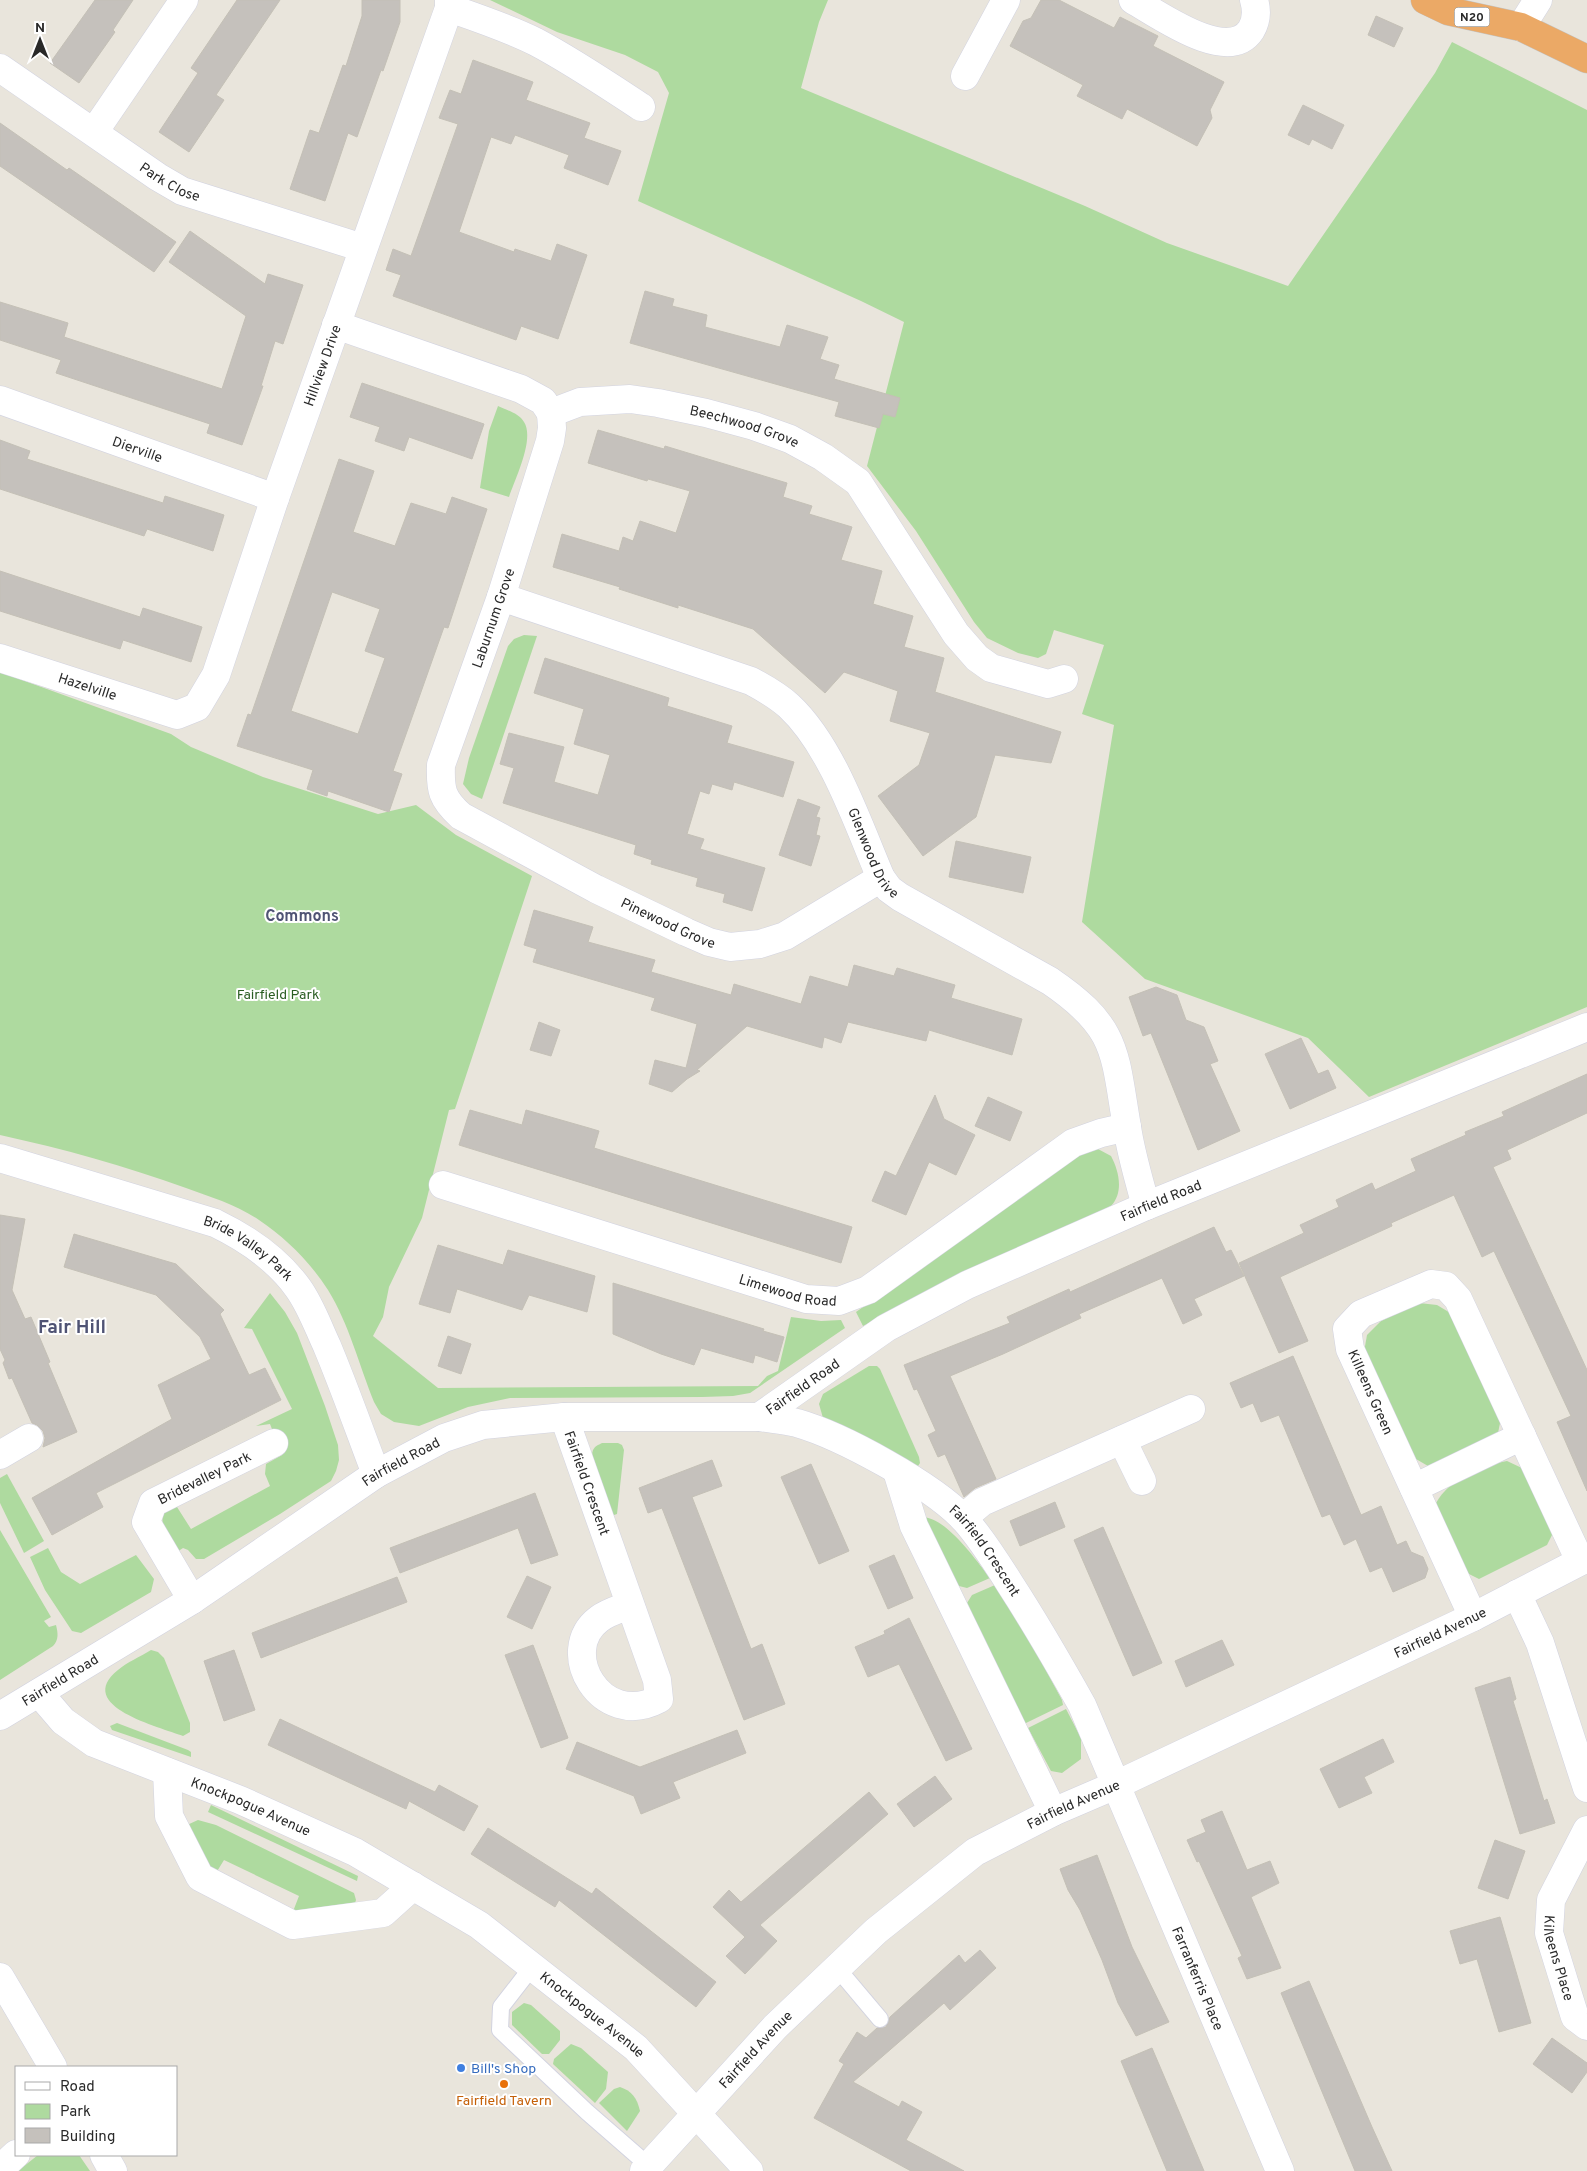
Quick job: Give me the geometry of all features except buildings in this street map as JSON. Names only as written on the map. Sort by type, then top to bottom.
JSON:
[{"type":"highway","name":"N20","points":[[1426,0],[1452,12],[1520,28],[1587,59]]},
{"type":"highway","name":"N20","points":[[1487,0],[1520,28]]},
{"type":"street","points":[[94,132],[184,0]]},
{"type":"street","points":[[965,76],[1006,0]]},
{"type":"street","points":[[1133,0],[1208,40],[1227,42],[1239,41],[1254,26],[1256,17],[1254,0]]},
{"type":"street","points":[[1520,28],[1538,0]]},
{"type":"street","points":[[449,4],[535,42],[576,64],[641,107]]},
{"type":"street","name":"Hillview Drive","points":[[177,715],[196,707],[216,675],[275,498],[449,4]]},
{"type":"street","name":"Park Close","points":[[0,68],[182,191],[363,248]]},
{"type":"street","points":[[336,325],[521,388],[543,401],[551,412]]},
{"type":"street","name":"Beechwood Grove","points":[[551,412],[580,402],[630,399],[658,402],[748,424],[790,439],[835,464],[858,482],[956,634],[977,658],[991,668],[1048,684],[1064,680]]},
{"type":"street","name":"Dierville","points":[[0,400],[275,498]]},
{"type":"street","name":"Laburnum Grove","points":[[461,816],[448,804],[440,788],[441,765],[502,597],[550,442],[552,428],[551,412]]},
{"type":"street","name":"Glenwood Drive","points":[[502,597],[749,680],[788,705],[816,738],[843,791],[882,878],[889,888],[900,897],[1050,981],[1073,997],[1092,1015],[1104,1032],[1114,1053],[1127,1127],[1146,1206]]},
{"type":"street","name":"Hazelville","points":[[0,658],[177,715]]},
{"type":"street","name":"Pinewood Grove","points":[[461,816],[596,888],[686,932],[709,942],[730,947],[760,944],[785,936],[882,878]]},
{"type":"street","name":"Fairfield Road","points":[[0,1716],[192,1600],[376,1474],[444,1438],[466,1429],[502,1422],[564,1418],[759,1416],[886,1328],[966,1285],[1146,1206],[1587,1027]]},
{"type":"street","name":"Limewood Road","points":[[443,1185],[806,1299],[839,1301],[868,1290],[1073,1143],[1101,1133],[1127,1127]]},
{"type":"street","name":"Bride Valley Park","points":[[0,1158],[215,1223],[240,1235],[276,1264],[298,1288],[312,1312],[342,1382],[376,1474]]},
{"type":"street","name":"Killeens Green","points":[[1473,1617],[1350,1349],[1347,1329],[1361,1314],[1431,1284],[1446,1286],[1458,1299],[1522,1436],[1584,1559]]},
{"type":"street","points":[[963,1518],[982,1502],[1191,1409]]},
{"type":"street","name":"Fairfield Crescent","points":[[759,1416],[795,1423],[823,1432],[897,1471],[933,1494],[963,1518],[985,1545],[1044,1637],[1082,1705],[1116,1785]]},
{"type":"street","name":"Fairfield Crescent","points":[[564,1418],[630,1605]]},
{"type":"street","points":[[1414,1488],[1522,1436]]},
{"type":"street","points":[[0,1455],[29,1438]]},
{"type":"street","points":[[1122,1440],[1142,1481]]},
{"type":"street","name":"Bridevalley Park","points":[[192,1600],[146,1522],[153,1503],[274,1443]]},
{"type":"street","points":[[897,1471],[914,1526],[1053,1812]]},
{"type":"street","name":"Fairfield Avenue","points":[[647,2168],[775,2027],[876,1930],[976,1852],[1053,1812],[1116,1785],[1473,1617],[1584,1559]]},
{"type":"street","points":[[1517,1594],[1540,1643],[1587,1788]]},
{"type":"street","name":"Knockpogue Avenue","points":[[39,1692],[63,1721],[94,1743],[240,1800],[355,1852],[479,1925],[636,2048],[749,2171]]},
{"type":"street","name":"Knockpogue Avenue","points":[[167,1772],[169,1816],[200,1877],[293,1925],[383,1913],[413,1886]]},
{"type":"street","name":"Farranferris Place","points":[[1116,1785],[1280,2171]]},
{"type":"street","name":"Killeens Place","points":[[1587,1830],[1551,1900],[1549,1933],[1575,2016],[1587,2026]]},
{"type":"street","points":[[0,1977],[52,2066]]},
{"type":"street","points":[[0,2169],[15,2155]]},
{"type":"street","points":[[105,2156],[114,2171]]},
{"type":"lane","points":[[532,1967],[501,2008],[500,2030],[647,2168]]},
{"type":"lane","points":[[837,1968],[880,2019]]},
{"type":"green space","points":[[490,0],[828,0],[819,22],[801,88],[1085,206],[1167,243],[1288,286],[1435,73],[1452,42],[1587,110],[1587,1007],[1369,1097],[1308,1038],[1145,979],[1082,922],[1114,725],[1082,714],[1104,645],[1054,630],[1046,654],[1038,658],[1018,653],[987,638],[974,622],[916,531],[867,466],[904,322],[638,201],[669,93],[658,72],[625,55],[557,32]]},
{"type":"green space","points":[[498,406],[519,416],[527,429],[526,448],[509,497],[480,488],[489,431]]},
{"type":"green space","points":[[524,635],[537,636],[482,799],[471,794],[463,784],[469,758],[508,646],[514,639]]},
{"type":"green space","name":"Fairfield Park","points":[[0,672],[171,734],[191,747],[263,777],[378,814],[416,805],[456,835],[532,876],[455,1109],[449,1110],[422,1218],[389,1287],[383,1317],[373,1336],[438,1388],[758,1386],[767,1376],[778,1371],[791,1317],[821,1321],[841,1320],[845,1328],[750,1393],[733,1396],[702,1397],[510,1398],[468,1407],[419,1426],[394,1422],[381,1414],[374,1402],[348,1331],[328,1290],[305,1260],[269,1227],[233,1206],[140,1172],[94,1158],[0,1135]]},
{"type":"green space","points":[[1098,1149],[1111,1156],[1118,1175],[1118,1194],[1111,1206],[931,1291],[863,1326],[856,1312],[1080,1154]]},
{"type":"green space","points":[[270,1293],[285,1312],[297,1333],[325,1406],[338,1445],[339,1460],[336,1471],[331,1481],[280,1514],[204,1559],[196,1559],[188,1550],[183,1548],[177,1552],[163,1528],[162,1513],[171,1507],[177,1507],[191,1529],[270,1486],[265,1474],[266,1464],[282,1455],[270,1424],[256,1426],[292,1409],[252,1329],[244,1328]]},
{"type":"green space","points":[[1419,1303],[1437,1305],[1452,1314],[1501,1418],[1498,1433],[1428,1466],[1416,1459],[1364,1352],[1367,1335],[1381,1321]]},
{"type":"green space","points":[[869,1366],[877,1366],[880,1369],[919,1457],[920,1463],[918,1466],[913,1466],[823,1418],[819,1404],[823,1394]]},
{"type":"green space","points":[[602,1443],[618,1443],[622,1445],[624,1450],[617,1514],[614,1515],[610,1513],[593,1463],[593,1450]]},
{"type":"green space","points":[[1507,1461],[1524,1469],[1554,1531],[1547,1545],[1479,1579],[1465,1572],[1436,1503],[1457,1480],[1487,1466]]},
{"type":"green space","points":[[7,1474],[44,1541],[24,1553],[0,1503],[0,1478]]},
{"type":"green space","points":[[922,1517],[941,1524],[950,1532],[969,1551],[990,1578],[967,1588],[955,1585]]},
{"type":"green space","points":[[0,1530],[51,1617],[44,1621],[49,1627],[56,1625],[58,1634],[53,1646],[0,1680]]},
{"type":"green space","points":[[48,1548],[61,1572],[80,1584],[136,1555],[154,1579],[151,1592],[81,1633],[72,1631],[45,1590],[30,1557]]},
{"type":"green space","points":[[995,1585],[1020,1622],[1062,1700],[1063,1705],[1026,1723],[1019,1722],[967,1603],[972,1595]]},
{"type":"green space","points":[[151,1650],[158,1652],[164,1658],[190,1723],[190,1732],[183,1736],[140,1721],[125,1713],[113,1704],[106,1694],[107,1683],[118,1670]]},
{"type":"green space","points":[[1066,1709],[1081,1738],[1081,1759],[1062,1773],[1051,1771],[1028,1728]]},
{"type":"green space","points":[[117,1723],[188,1750],[191,1752],[191,1757],[112,1730],[110,1726]]},
{"type":"green space","points":[[211,1805],[358,1876],[357,1881],[208,1812]]},
{"type":"green space","points":[[198,1820],[216,1825],[354,1893],[356,1900],[353,1909],[292,1914],[299,1896],[224,1860],[216,1873],[212,1873],[187,1825]]},
{"type":"green space","points":[[524,2003],[531,2005],[560,2031],[560,2040],[549,2054],[542,2054],[512,2025],[512,2012]]},
{"type":"green space","points":[[571,2044],[581,2048],[608,2072],[606,2089],[595,2103],[553,2064],[554,2059]]},
{"type":"green space","points":[[620,2087],[633,2096],[640,2111],[627,2131],[599,2103],[614,2089]]},
{"type":"green space","points":[[37,2156],[80,2156],[90,2171],[18,2171]]},
{"type":"place","name":"Bill's Shop","points":[[461,2068]]},
{"type":"place","name":"Fairfield Tavern","points":[[504,2084]]},
{"type":"district","name":"Commons","points":[[302,915]]},
{"type":"district","name":"Fair Hill","points":[[72,1326]]}]
